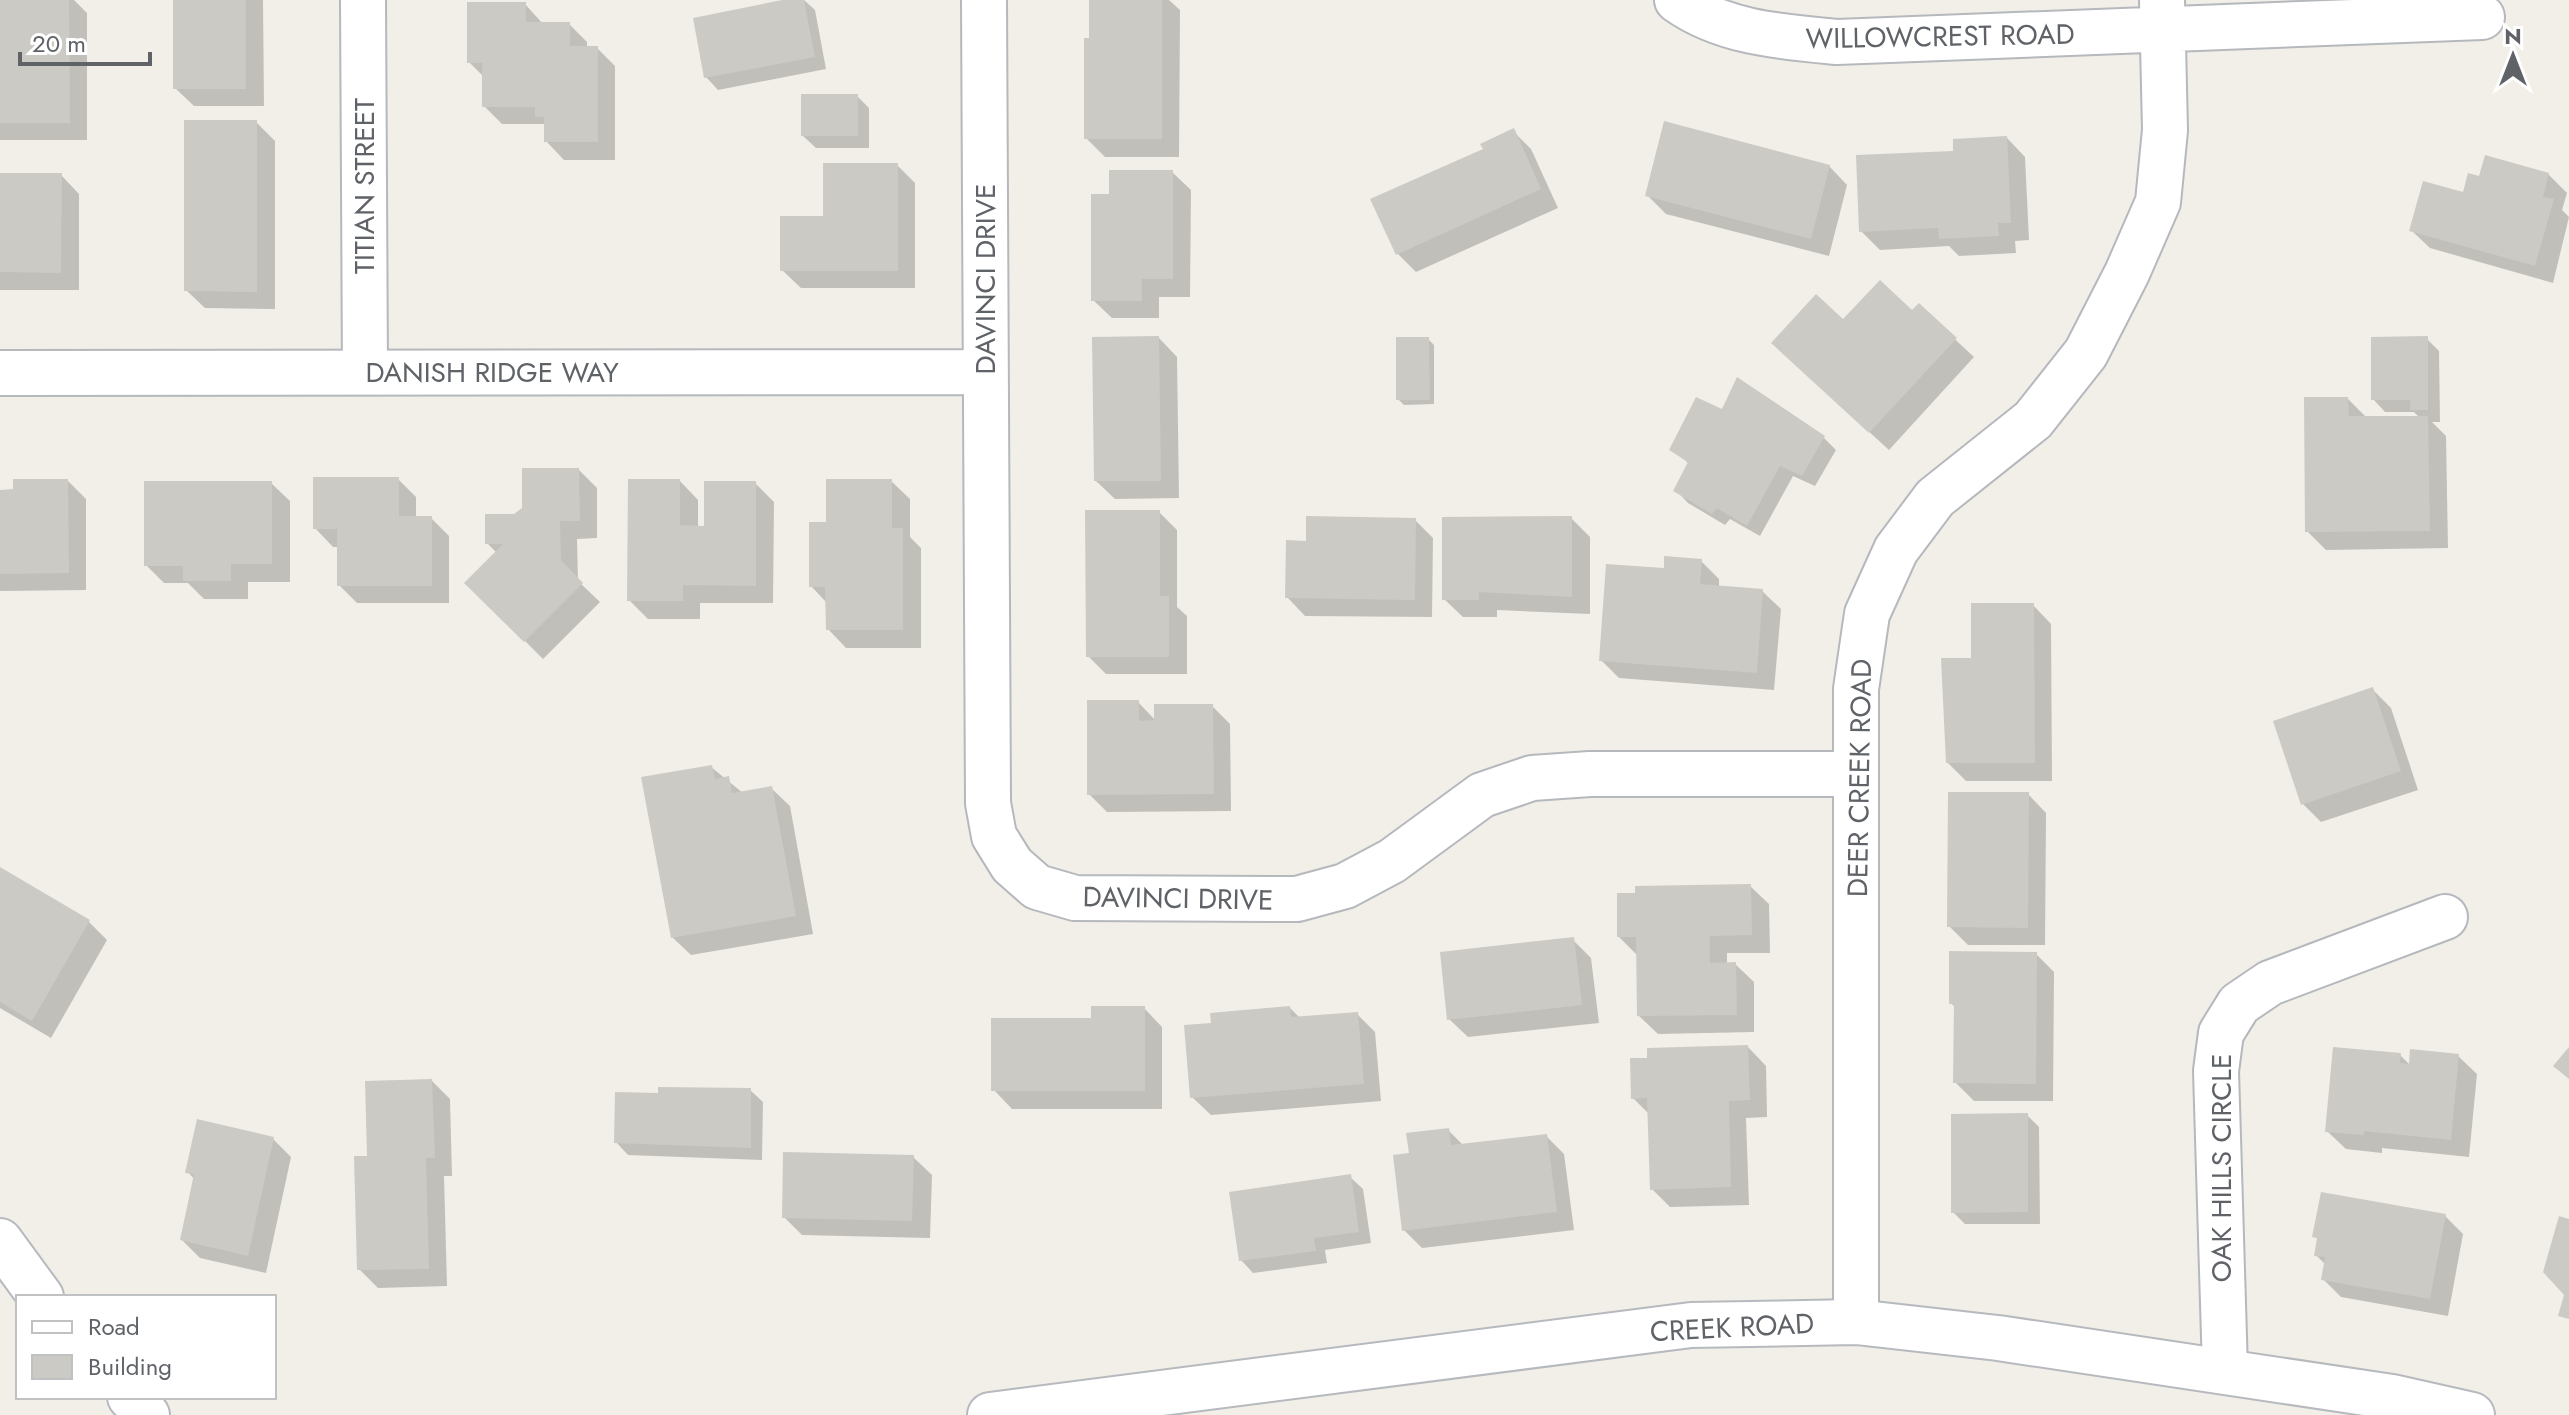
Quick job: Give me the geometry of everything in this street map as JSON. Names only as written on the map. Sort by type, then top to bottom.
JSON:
[{"type":"street","name":"TITIAN STREET","points":[[363,0],[365,372]]},
{"type":"street","name":"DAVINCI DRIVE","points":[[984,0],[988,803],[994,836],[1012,865],[1037,887],[1075,898],[1297,899],[1345,886],[1392,861],[1482,795],[1532,778],[1590,774],[1856,774]]},
{"type":"street","name":"WILLOWCREST ROAD","points":[[1677,0],[1689,9],[1762,36],[1837,42],[2162,16],[2482,17]]},
{"type":"street","name":"DEER CREEK ROAD","points":[[1856,1322],[1856,689],[1867,614],[1896,550],[1935,498],[2033,420],[2086,353],[2158,202],[2165,130],[2162,16]]},
{"type":"street","name":"DANISH RIDGE WAY","points":[[0,373],[985,372]]},
{"type":"street","name":"OAK HILLS CIRCLE","points":[[2225,1370],[2216,1071],[2221,1033],[2239,1004],[2270,983],[2445,917]]},
{"type":"street","points":[[0,1241],[40,1295]]},
{"type":"street","name":"CREEK ROAD","points":[[990,1415],[1691,1325],[1856,1322],[2225,1370],[2390,1406],[2472,1415]]},
{"type":"street","points":[[132,1399],[147,1415]]},
{"type":"building","points":[[0,0],[69,0],[70,123],[0,123]]},
{"type":"building","points":[[173,0],[246,0],[246,89],[173,89]]},
{"type":"building","points":[[782,0],[804,0],[815,57],[704,78],[693,18]]},
{"type":"building","points":[[1089,0],[1162,0],[1162,139],[1084,139],[1084,38],[1089,38]]},
{"type":"building","points":[[467,2],[526,2],[526,22],[570,22],[570,46],[598,46],[598,142],[544,142],[544,117],[535,117],[535,107],[482,107],[482,63],[467,63]]},
{"type":"building","points":[[801,94],[858,94],[858,136],[801,136]]},
{"type":"building","points":[[184,120],[257,120],[257,292],[184,291]]},
{"type":"building","points":[[1664,121],[1830,165],[1811,239],[1645,196]]},
{"type":"building","points":[[1514,128],[1541,189],[1396,255],[1370,199],[1483,149],[1480,144]]},
{"type":"building","points":[[2007,136],[2011,223],[1998,223],[1999,236],[1939,239],[1938,228],[1859,232],[1856,155],[1953,151],[1953,139]]},
{"type":"building","points":[[2485,155],[2549,173],[2543,197],[2554,199],[2535,266],[2409,231],[2423,181],[2463,192],[2468,173],[2479,176]]},
{"type":"building","points":[[823,163],[898,163],[898,271],[780,271],[780,216],[823,216]]},
{"type":"building","points":[[1109,170],[1173,170],[1173,279],[1142,279],[1142,301],[1091,301],[1091,194],[1109,194]]},
{"type":"building","points":[[0,173],[62,173],[61,273],[0,272]]},
{"type":"building","points":[[1880,280],[1912,310],[1919,303],[1957,338],[1869,433],[1771,343],[1816,294],[1843,319]]},
{"type":"building","points":[[1159,336],[1161,481],[1094,481],[1092,337]]},
{"type":"building","points":[[2428,336],[2428,410],[2410,410],[2410,400],[2371,400],[2371,337]]},
{"type":"building","points":[[1396,337],[1429,337],[1430,400],[1396,400]]},
{"type":"building","points":[[1737,377],[1825,436],[1802,476],[1780,466],[1747,526],[1717,508],[1712,514],[1673,491],[1688,462],[1669,450],[1696,397],[1722,409]]},
{"type":"building","points":[[2304,397],[2348,397],[2349,416],[2428,416],[2430,531],[2305,532]]},
{"type":"building","points":[[522,468],[579,468],[580,521],[560,521],[561,560],[583,583],[524,642],[464,583],[503,544],[485,544],[485,514],[514,514],[522,508]]},
{"type":"building","points":[[313,477],[399,477],[399,516],[432,516],[432,586],[337,586],[337,529],[313,529]]},
{"type":"building","points":[[13,479],[68,479],[69,573],[0,574],[0,490],[13,489]]},
{"type":"building","points":[[628,479],[680,479],[680,525],[704,526],[704,481],[756,481],[756,586],[683,585],[683,601],[627,601]]},
{"type":"building","points":[[826,479],[892,479],[892,528],[903,528],[903,630],[826,630],[825,587],[809,587],[809,522],[826,522]]},
{"type":"building","points":[[144,481],[272,481],[272,564],[231,564],[231,581],[183,581],[183,566],[144,566]]},
{"type":"building","points":[[1085,510],[1160,510],[1160,596],[1169,596],[1169,657],[1086,657]]},
{"type":"building","points":[[1306,516],[1416,518],[1415,600],[1285,598],[1286,540],[1306,541]]},
{"type":"building","points":[[1572,516],[1572,597],[1479,592],[1479,600],[1442,600],[1442,517]]},
{"type":"building","points":[[1664,556],[1702,559],[1700,584],[1763,589],[1757,673],[1599,661],[1606,564],[1664,568]]},
{"type":"building","points":[[1971,603],[2034,603],[2035,763],[1946,763],[1941,658],[1971,658]]},
{"type":"building","points":[[2373,687],[2401,771],[2301,805],[2273,721]]},
{"type":"building","points":[[1087,700],[1139,700],[1139,721],[1154,720],[1154,704],[1213,704],[1214,794],[1087,795]]},
{"type":"building","points":[[712,765],[715,779],[729,776],[732,793],[772,786],[796,916],[671,938],[641,777]]},
{"type":"building","points":[[1948,792],[2029,792],[2028,928],[1947,927]]},
{"type":"building","points":[[0,867],[90,920],[32,1021],[0,1002]]},
{"type":"building","points":[[1751,884],[1752,935],[1710,936],[1710,963],[1736,962],[1737,1015],[1637,1016],[1636,937],[1617,937],[1617,893],[1635,893],[1635,886]]},
{"type":"building","points":[[1574,937],[1582,1005],[1447,1020],[1440,952]]},
{"type":"building","points":[[1949,951],[2037,952],[2036,1084],[1953,1083],[1954,1004],[1949,1004]]},
{"type":"building","points":[[1091,1006],[1145,1006],[1145,1091],[991,1091],[991,1018],[1091,1018]]},
{"type":"building","points":[[1290,1006],[1291,1017],[1358,1012],[1364,1084],[1190,1098],[1184,1025],[1211,1023],[1210,1013]]},
{"type":"building","points":[[1748,1045],[1750,1100],[1729,1101],[1731,1187],[1650,1190],[1647,1098],[1631,1099],[1630,1058],[1647,1058],[1647,1048]]},
{"type":"building","points":[[2333,1047],[2401,1053],[2400,1063],[2409,1064],[2410,1049],[2459,1054],[2451,1140],[2364,1131],[2364,1135],[2325,1132]]},
{"type":"building","points":[[2569,1047],[2569,1079],[2553,1066]]},
{"type":"building","points":[[432,1079],[435,1158],[426,1158],[429,1269],[357,1270],[354,1156],[367,1156],[365,1081]]},
{"type":"building","points":[[658,1087],[751,1088],[751,1148],[614,1143],[615,1092],[658,1093]]},
{"type":"building","points":[[2028,1113],[2028,1212],[1951,1213],[1951,1114]]},
{"type":"building","points":[[197,1119],[274,1137],[248,1256],[180,1240],[194,1174],[185,1173]]},
{"type":"building","points":[[1449,1128],[1451,1145],[1547,1134],[1557,1212],[1402,1231],[1393,1155],[1409,1153],[1406,1133]]},
{"type":"building","points":[[783,1152],[914,1155],[912,1221],[782,1218]]},
{"type":"building","points":[[1351,1174],[1359,1232],[1314,1238],[1316,1251],[1239,1261],[1229,1192]]},
{"type":"building","points":[[2321,1192],[2446,1214],[2430,1299],[2321,1280],[2325,1257],[2314,1256],[2317,1238],[2312,1237]]},
{"type":"building","points":[[2559,1216],[2569,1219],[2569,1319],[2558,1316],[2564,1295],[2543,1272]]}]
